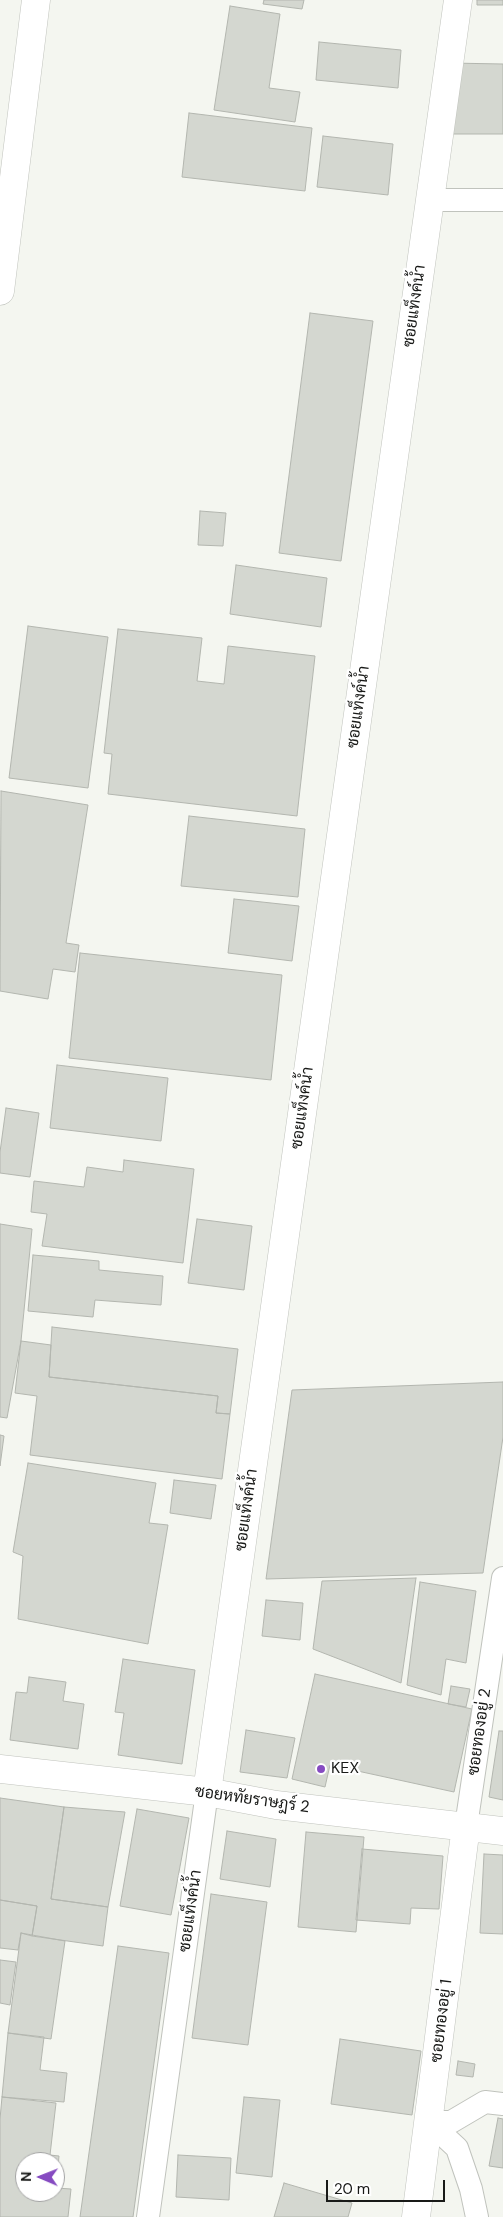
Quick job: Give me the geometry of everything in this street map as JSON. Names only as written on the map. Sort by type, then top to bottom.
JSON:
[{"type":"street","points":[[0,290],[36,0]]},
{"type":"street","name":"ซอยแท็งค์น้ำ","points":[[207,1792],[458,0]]},
{"type":"street","name":"ซอยหทัยราษฎร์ 2","points":[[0,1768],[207,1792],[276,1804],[503,1831]]},
{"type":"street","name":"ซอยทองอยู่ 1","points":[[416,2217],[466,1826]]},
{"type":"lane","points":[[430,200],[503,200]]},
{"type":"lane","name":"ซอยทองอยู่ 2","points":[[466,1826],[503,1578]]},
{"type":"lane","name":"ซอยแท็งค์น้ำ","points":[[148,2217],[207,1792]]},
{"type":"lane","points":[[429,2122],[452,2122],[485,2102],[503,2104]]},
{"type":"lane","points":[[429,2122],[457,2148],[471,2189],[477,2217]]},
{"type":"building","points":[[264,0],[304,0],[302,9],[263,4]]},
{"type":"building","points":[[477,0],[503,0],[503,5],[477,5]]},
{"type":"building","points":[[230,6],[280,14],[269,88],[300,92],[295,122],[214,110]]},
{"type":"building","points":[[319,42],[401,50],[398,88],[316,80]]},
{"type":"building","points":[[449,63],[503,64],[503,134],[449,134]]},
{"type":"building","points":[[189,113],[312,128],[305,191],[182,177]]},
{"type":"building","points":[[323,136],[393,144],[388,195],[317,187]]},
{"type":"building","points":[[310,313],[373,321],[341,561],[279,553]]},
{"type":"building","points":[[200,511],[226,513],[223,546],[198,545]]},
{"type":"building","points":[[236,565],[327,578],[321,627],[230,614]]},
{"type":"building","points":[[28,626],[108,637],[88,788],[9,778]]},
{"type":"building","points":[[118,629],[202,638],[197,681],[224,684],[228,646],[315,656],[297,816],[108,794],[112,754],[104,753]]},
{"type":"building","points":[[1,791],[88,805],[66,943],[79,945],[75,972],[53,969],[48,999],[0,991]]},
{"type":"building","points":[[189,816],[305,829],[298,897],[181,886]]},
{"type":"building","points":[[234,899],[299,906],[292,961],[228,953]]},
{"type":"building","points":[[80,953],[282,975],[271,1080],[69,1058]]},
{"type":"building","points":[[57,1065],[168,1078],[161,1141],[50,1128]]},
{"type":"building","points":[[6,1108],[39,1113],[30,1177],[0,1173],[0,1152]]},
{"type":"building","points":[[124,1160],[194,1169],[183,1263],[42,1246],[47,1214],[31,1212],[34,1181],[84,1187],[87,1167],[123,1172]]},
{"type":"building","points":[[197,1219],[252,1226],[244,1290],[188,1283]]},
{"type":"building","points":[[0,1224],[32,1229],[21,1341],[7,1418],[0,1417]]},
{"type":"building","points":[[33,1255],[99,1261],[99,1270],[163,1276],[161,1305],[95,1300],[93,1317],[28,1311]]},
{"type":"building","points":[[52,1327],[238,1349],[230,1414],[216,1413],[218,1396],[49,1377]]},
{"type":"building","points":[[21,1341],[51,1345],[49,1377],[218,1396],[216,1413],[230,1414],[222,1479],[30,1455],[37,1396],[15,1393]]},
{"type":"building","points":[[503,1382],[503,1437],[483,1573],[266,1579],[292,1390]]},
{"type":"building","points":[[0,1435],[4,1436],[0,1466]]},
{"type":"building","points":[[28,1463],[156,1483],[149,1523],[168,1525],[148,1644],[18,1619],[23,1556],[13,1552]]},
{"type":"building","points":[[174,1480],[216,1485],[211,1519],[170,1513]]},
{"type":"building","points":[[416,1578],[401,1683],[313,1649],[322,1581]]},
{"type":"building","points":[[420,1582],[476,1591],[466,1663],[446,1659],[441,1695],[407,1685]]},
{"type":"building","points":[[266,1600],[303,1603],[300,1640],[262,1636]]},
{"type":"building","points":[[123,1659],[195,1670],[182,1764],[118,1755],[124,1713],[115,1712]]},
{"type":"building","points":[[315,1674],[472,1709],[454,1792],[330,1765],[325,1787],[292,1779]]},
{"type":"building","points":[[29,1677],[66,1682],[63,1701],[84,1704],[78,1749],[10,1740],[16,1692],[27,1693]]},
{"type":"building","points":[[451,1686],[470,1689],[466,1707],[448,1704]]},
{"type":"building","points":[[246,1730],[295,1738],[287,1778],[240,1772]]},
{"type":"building","points":[[499,1731],[503,1731],[503,1800],[489,1797]]},
{"type":"building","points":[[0,1798],[64,1807],[51,1899],[108,1907],[103,1946],[32,1936],[37,1906],[0,1900]]},
{"type":"building","points":[[64,1807],[125,1812],[108,1907],[51,1899]]},
{"type":"building","points":[[137,1809],[189,1818],[171,1915],[120,1906]]},
{"type":"building","points":[[227,1831],[276,1839],[270,1887],[220,1879]]},
{"type":"building","points":[[306,1832],[364,1837],[356,1932],[298,1927]]},
{"type":"building","points":[[362,1849],[443,1856],[439,1909],[411,1908],[410,1924],[356,1920]]},
{"type":"building","points":[[484,1854],[503,1855],[503,1934],[480,1933]]},
{"type":"building","points":[[211,1894],[267,1902],[248,2045],[192,2038]]},
{"type":"building","points":[[0,1900],[37,1906],[32,1936],[21,1933],[18,1950],[0,1948]]},
{"type":"building","points":[[21,1933],[65,1941],[51,2039],[8,2033]]},
{"type":"building","points":[[118,1946],[169,1953],[133,2217],[80,2217]]},
{"type":"building","points":[[0,1960],[16,1962],[10,2005],[0,2003]]},
{"type":"building","points":[[8,2033],[44,2037],[40,2070],[67,2073],[64,2102],[2,2097]]},
{"type":"building","points":[[340,2039],[421,2051],[412,2115],[331,2104]]},
{"type":"building","points":[[458,2061],[475,2064],[473,2077],[456,2075]]},
{"type":"building","points":[[2,2097],[56,2103],[50,2152],[15,2152],[15,2202],[65,2202],[65,2189],[71,2189],[68,2217],[0,2217],[0,2119]]},
{"type":"building","points":[[244,2097],[280,2100],[272,2177],[236,2173]]},
{"type":"building","points":[[498,2118],[503,2119],[503,2168],[489,2166]]},
{"type":"building","points":[[178,2155],[231,2158],[229,2200],[176,2197]]},
{"type":"building","points":[[284,2183],[352,2203],[348,2217],[274,2217]]},
{"type":"place","name":"KEX","points":[[321,1769]]}]
